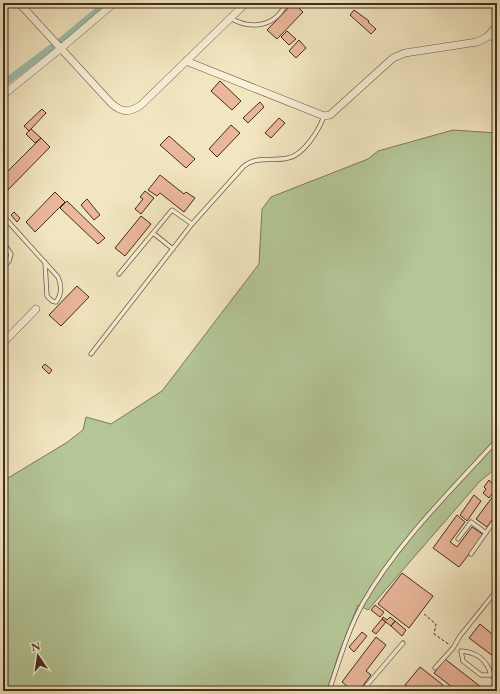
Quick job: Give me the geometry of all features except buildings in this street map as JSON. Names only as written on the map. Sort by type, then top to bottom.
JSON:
[{"type":"street","points":[[19,3],[111,103],[120,111],[127,112],[141,105],[246,3]]},
{"type":"street","points":[[3,95],[114,3]]},
{"type":"street","points":[[186,61],[324,116],[330,115],[394,58],[409,52],[476,42],[487,36],[497,26]]},
{"type":"street","points":[[3,343],[36,309]]},
{"type":"lane","points":[[230,18],[248,25],[265,25],[273,20],[286,3]]},
{"type":"lane","points":[[488,37],[497,40]]},
{"type":"lane","points":[[91,354],[192,224],[247,163],[264,159],[290,158],[296,155],[312,137],[321,124],[324,116]]},
{"type":"lane","points":[[120,274],[172,210],[192,224]]},
{"type":"lane","points":[[3,216],[45,262],[58,277],[61,282],[60,297],[56,302],[52,301],[47,296],[45,262]]},
{"type":"lane","points":[[153,233],[173,249]]},
{"type":"lane","points":[[3,242],[11,254],[9,261],[3,268]]},
{"type":"lane","points":[[329,691],[341,653],[363,604],[391,560],[415,530],[497,440]]},
{"type":"lane","points":[[471,554],[497,517]]},
{"type":"lane","points":[[458,539],[471,522],[486,533]]},
{"type":"lane","points":[[435,668],[453,648],[460,636],[497,590]]},
{"type":"lane","points":[[362,691],[403,643]]},
{"type":"lane","points":[[453,648],[461,651],[471,651],[488,665],[491,675],[497,680]]},
{"type":"lane","points":[[461,651],[463,661],[482,675],[491,675]]},
{"type":"path","points":[[424,614],[436,624],[434,634],[453,648]]},
{"type":"green space","points":[[453,130],[497,133],[497,471],[494,470],[480,481],[368,610],[358,605],[339,653],[327,691],[3,691],[3,481],[66,443],[83,430],[86,417],[111,424],[162,391],[259,264],[262,209],[271,197],[368,159],[378,151]]},
{"type":"waterway","points":[[61,41],[107,3]]},
{"type":"waterway","points":[[3,84],[51,48]]}]
